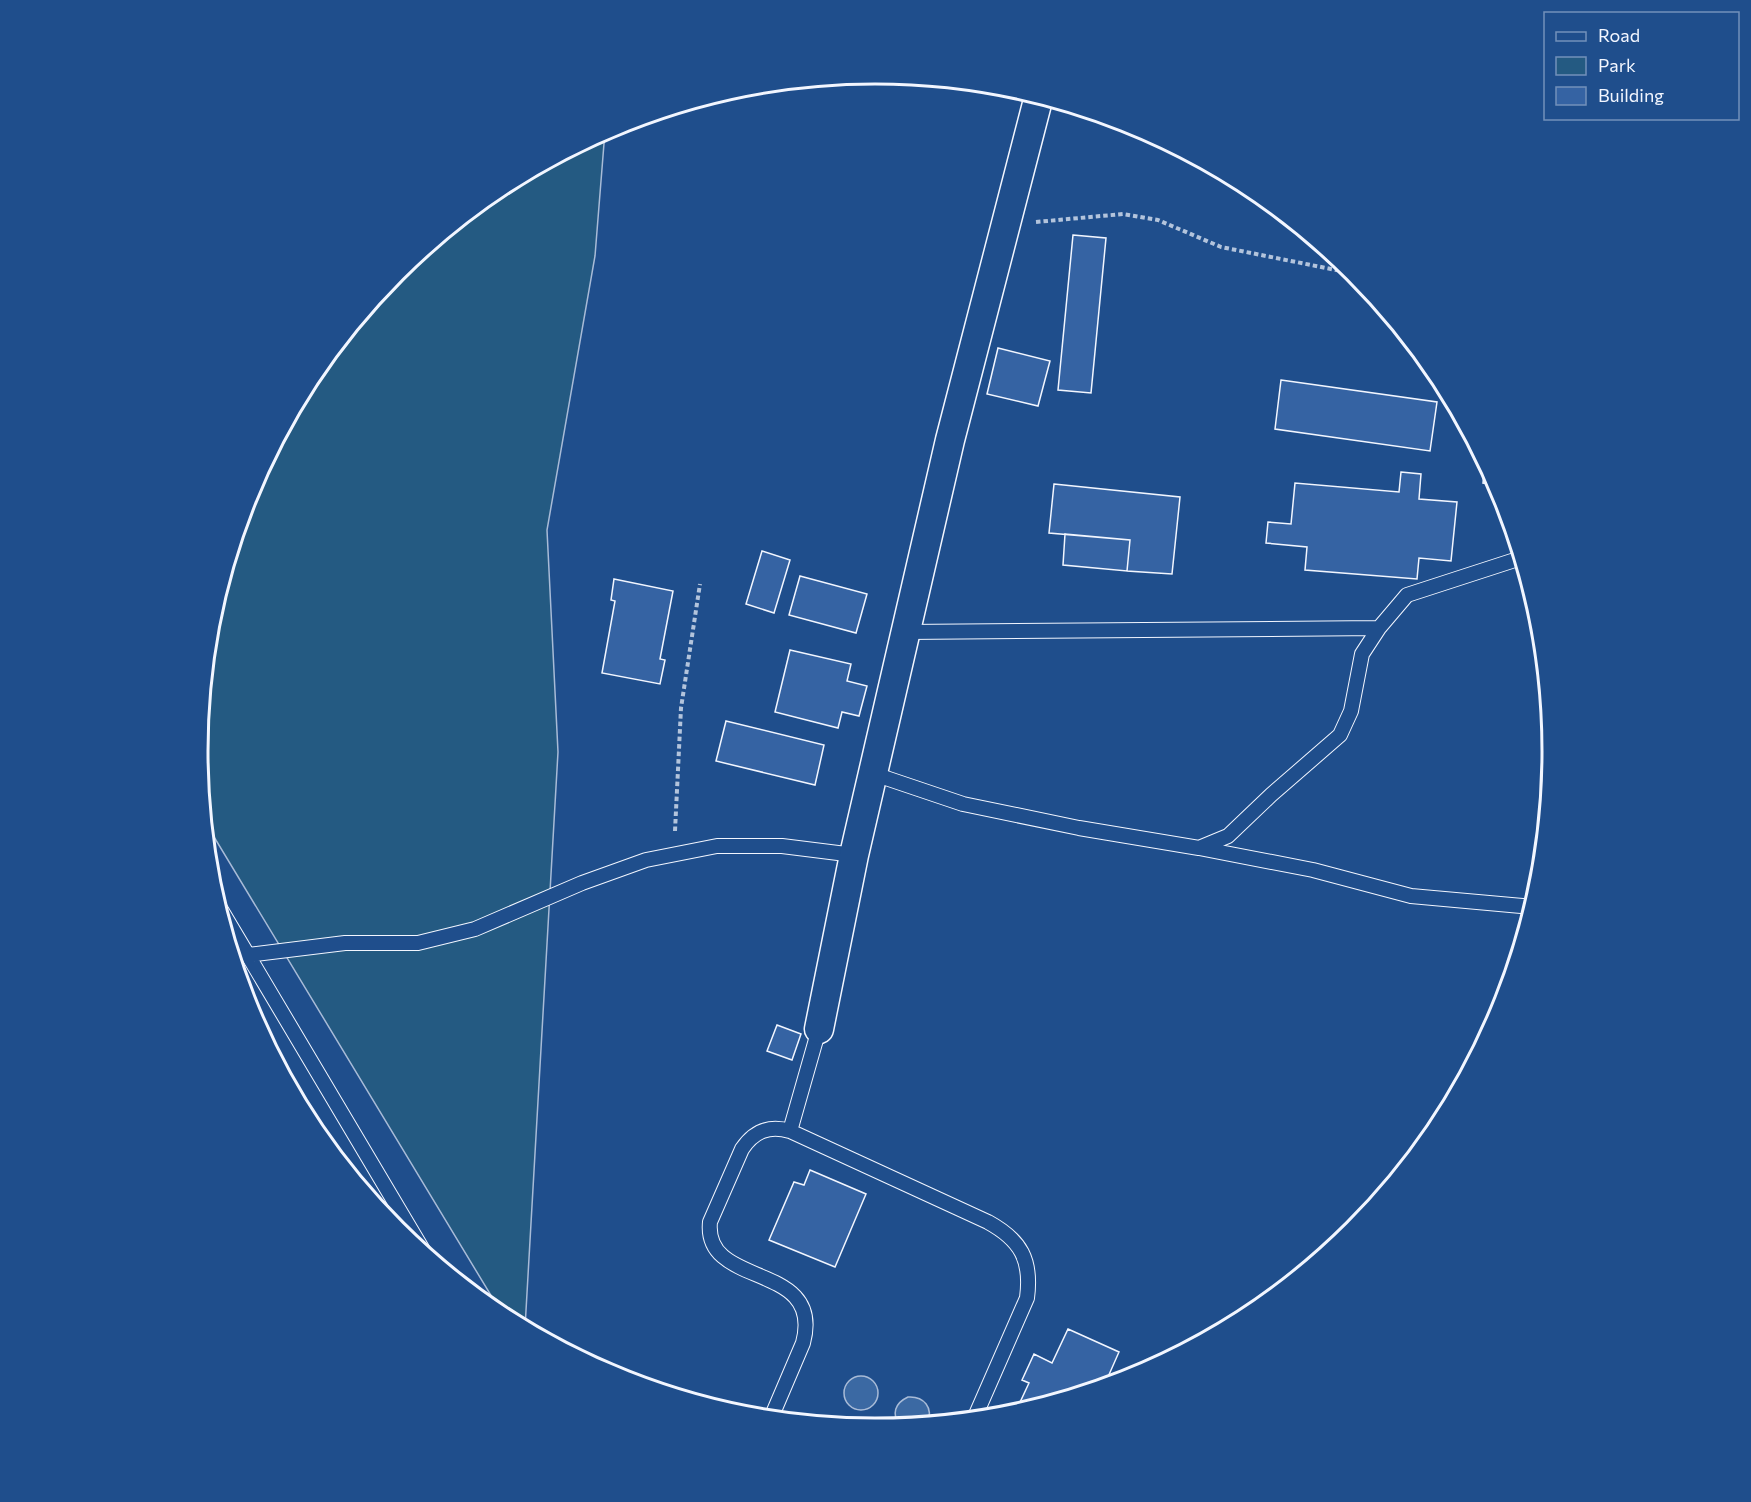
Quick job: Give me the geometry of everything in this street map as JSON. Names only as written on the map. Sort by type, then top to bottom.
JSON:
[{"type":"street","points":[[819,1029],[854,855],[950,440],[1037,104]]},
{"type":"lane","points":[[1199,848],[1228,836],[1340,735],[1351,711],[1362,654],[1379,628],[1407,595],[1514,560]]},
{"type":"lane","points":[[906,632],[1379,628]]},
{"type":"lane","points":[[874,774],[963,804],[1079,828],[1314,870],[1411,896],[1524,906]]},
{"type":"lane","points":[[248,955],[345,943],[418,943],[475,929],[582,883],[646,860],[717,846],[782,846],[854,855]]},
{"type":"lane","points":[[233,929],[411,1229]]},
{"type":"lane","points":[[790,1131],[819,1029]]},
{"type":"lane","points":[[774,1410],[803,1342],[806,1330],[801,1305],[793,1294],[782,1286],[725,1259],[717,1252],[709,1233],[711,1222],[742,1149],[757,1133],[779,1128],[988,1222],[1004,1231],[1018,1245],[1026,1261],[1029,1279],[1027,1298],[978,1410]]},
{"type":"path","points":[[1006,226],[1123,214],[1158,220],[1221,247],[1337,270]]},
{"type":"path","points":[[678,853],[675,823],[681,708],[700,584]]},
{"type":"green space","points":[[604,142],[595,256],[547,530],[558,752],[526,1319],[491,1296],[214,837],[208,751],[214,664],[231,578],[259,496],[298,417],[346,345],[404,279],[469,222],[542,173]]},
{"type":"shaded area","points":[[861,1376],[873,1381],[878,1393],[873,1405],[861,1410],[849,1405],[844,1393],[849,1381]]},
{"type":"shaded area","points":[[908,1397],[919,1399],[926,1404],[929,1416],[896,1418],[896,1409],[900,1402]]},
{"type":"building","points":[[1073,235],[1106,238],[1091,393],[1058,390]]},
{"type":"building","points":[[998,348],[1050,361],[1038,406],[987,394]]},
{"type":"building","points":[[1281,380],[1437,402],[1430,451],[1275,429]]},
{"type":"building","points":[[1401,472],[1421,474],[1419,499],[1457,502],[1451,561],[1419,558],[1417,579],[1305,570],[1307,547],[1266,543],[1268,522],[1291,524],[1295,483],[1399,492]]},
{"type":"building","points":[[1054,484],[1180,497],[1172,574],[1127,571],[1130,540],[1049,533]]},
{"type":"building","points":[[1065,534],[1130,540],[1127,571],[1063,565]]},
{"type":"building","points":[[762,551],[790,560],[774,613],[746,604]]},
{"type":"building","points":[[800,576],[867,594],[856,633],[789,615]]},
{"type":"building","points":[[614,579],[673,591],[660,659],[665,660],[660,684],[602,673],[615,601],[611,600]]},
{"type":"building","points":[[790,650],[851,664],[847,681],[867,686],[859,716],[842,712],[838,728],[775,712]]},
{"type":"building","points":[[726,721],[824,745],[815,785],[716,761]]},
{"type":"building","points":[[777,1025],[801,1034],[792,1060],[767,1051]]},
{"type":"building","points":[[810,1170],[866,1194],[835,1267],[769,1240],[794,1182],[804,1185]]},
{"type":"building","points":[[1068,1329],[1119,1352],[1109,1376],[1020,1402],[1029,1383],[1022,1380],[1034,1354],[1052,1363]]}]
